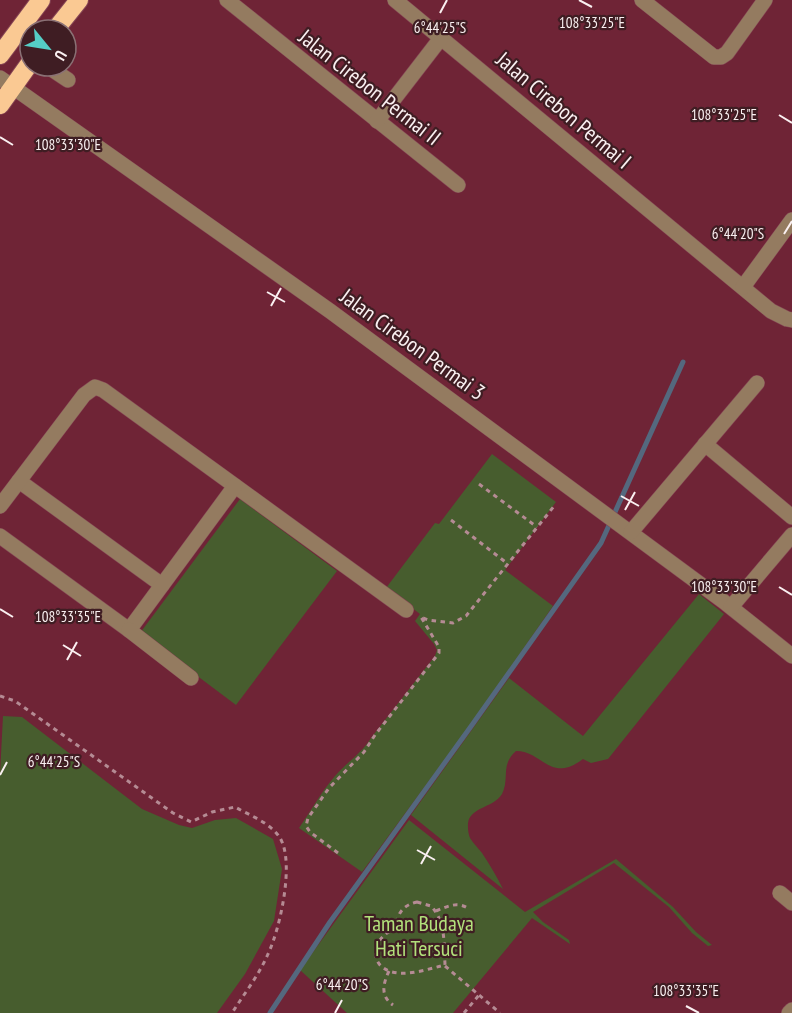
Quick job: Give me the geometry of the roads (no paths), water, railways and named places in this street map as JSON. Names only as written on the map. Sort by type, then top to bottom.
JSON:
[{"type":"highway","points":[[65,18],[79,0]]},
{"type":"highway","points":[[0,55],[39,1]]},
{"type":"highway","points":[[0,105],[7,83]]},
{"type":"street","name":"Jalan Cirebon Permai II","points":[[227,0],[458,185]]},
{"type":"street","name":"Jalan Cirebon Permai I","points":[[395,0],[771,311],[792,320]]},
{"type":"street","points":[[642,0],[714,57],[721,57],[727,53],[765,0]]},
{"type":"street","points":[[377,121],[441,38]]},
{"type":"street","name":"Jalan Cirebon Permai 3","points":[[7,83],[330,311],[630,532],[792,656]]},
{"type":"street","points":[[743,287],[792,220]]},
{"type":"street","points":[[630,532],[757,383]]},
{"type":"street","points":[[0,506],[84,395],[95,387],[104,390],[406,610]]},
{"type":"street","points":[[705,444],[792,517]]},
{"type":"street","points":[[19,481],[162,585]]},
{"type":"street","points":[[129,630],[236,486]]},
{"type":"street","points":[[731,608],[792,535]]},
{"type":"street","points":[[0,536],[191,678]]},
{"type":"street","points":[[780,893],[792,903]]},
{"type":"waterway","points":[[270,1013],[330,922],[601,543],[683,362]]},
{"type":"park label","name":"Taman Budaya Hati Tersuci","points":[[419,936]]}]
